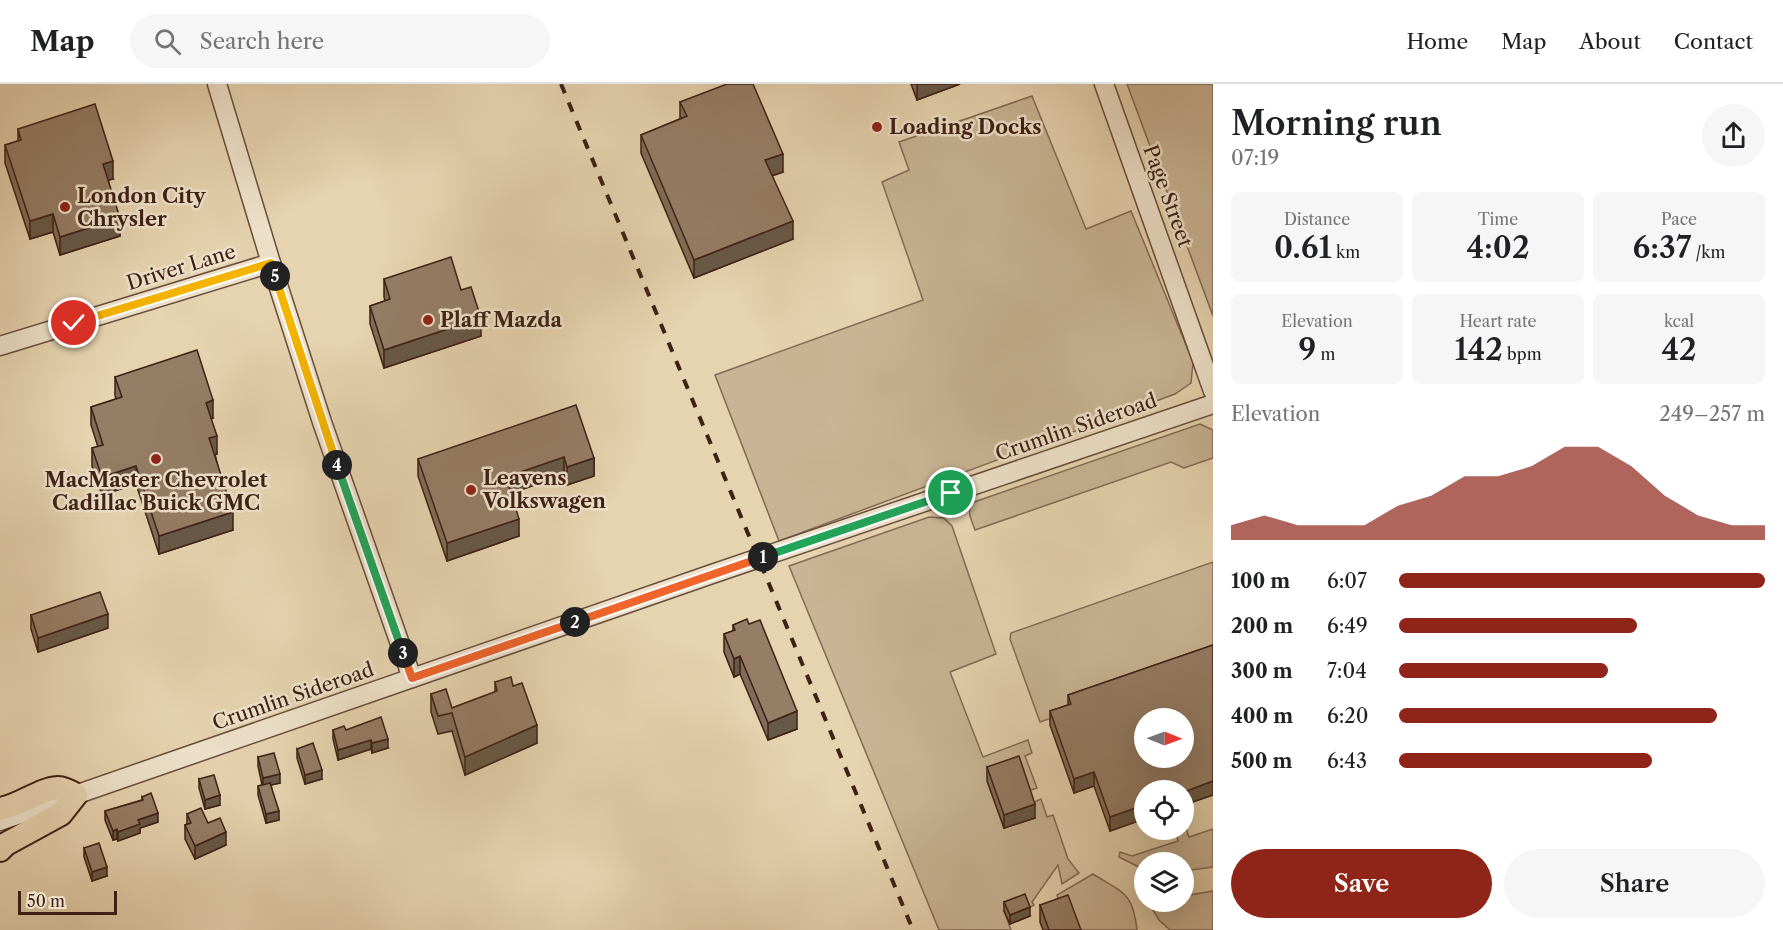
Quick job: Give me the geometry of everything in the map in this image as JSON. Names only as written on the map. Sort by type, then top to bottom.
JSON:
[{"type":"main road","points":[[0,809],[17,805],[47,791],[60,788],[76,795],[62,814],[6,844],[0,850]]},
{"type":"street","points":[[217,84],[322,422],[412,678]]},
{"type":"street","name":"Page Street","points":[[1104,84],[1213,391]]},
{"type":"street","name":"Driver Lane","points":[[0,346],[271,263]]},
{"type":"street","name":"Crumlin Sideroad","points":[[0,821],[1213,404]]},
{"type":"shaded area","points":[[1127,84],[1213,84],[1213,316]]},
{"type":"shaded area","points":[[1032,96],[1086,229],[1131,211],[1193,362],[1191,383],[1175,394],[779,541],[715,375],[923,300],[882,182],[909,170],[899,142]]},
{"type":"shaded area","points":[[1200,424],[1213,430],[1213,458],[1184,468],[1171,462],[975,530],[970,512],[974,502]]},
{"type":"shaded area","points":[[929,517],[944,518],[952,526],[996,654],[950,672],[983,757],[1028,740],[1032,753],[1025,756],[1037,788],[1026,792],[988,781],[1004,828],[1030,804],[1041,799],[1047,817],[1053,815],[1068,859],[1079,873],[1062,884],[1058,865],[1032,902],[1034,905],[1027,909],[1025,903],[1004,911],[1011,930],[939,930],[789,566]]},
{"type":"shaded area","points":[[1213,562],[1213,658],[1068,699],[1071,708],[1069,712],[1040,722],[1010,639],[1011,633]]},
{"type":"shaded area","points":[[1213,829],[1213,867],[1194,870],[1194,852],[1144,852],[1178,841],[1194,840],[1194,835]]},
{"type":"shaded area","points":[[1120,852],[1134,855],[1134,864],[1119,857]]},
{"type":"shaded area","points":[[1093,874],[1125,895],[1133,908],[1137,930],[1074,930],[1063,914],[1057,895]]},
{"type":"shaded area","points":[[1213,891],[1213,930],[1170,930],[1154,912],[1194,912],[1194,894]]},
{"type":"building","points":[[727,84],[753,84],[783,154],[765,160],[793,221],[694,260],[641,135],[687,116],[680,102]]},
{"type":"building","name":"London City Chrysler","points":[[95,104],[113,161],[103,164],[120,218],[60,237],[53,214],[30,221],[5,145],[21,140],[18,129]]},
{"type":"building","name":"Plaff Mazda","points":[[451,257],[461,290],[471,287],[481,318],[384,350],[370,306],[390,299],[384,279]]},
{"type":"building","name":"MacMaster Chevrolet Cadillac Buick GMC","points":[[197,350],[213,400],[206,403],[217,436],[209,438],[233,512],[159,536],[136,466],[102,477],[92,448],[103,445],[91,407],[122,397],[115,377]]},
{"type":"building","name":"Leavens Volkswagen","points":[[576,405],[594,458],[567,467],[564,457],[506,477],[519,519],[447,543],[418,459]]},
{"type":"building","points":[[100,592],[108,614],[38,638],[31,615]]},
{"type":"building","points":[[747,619],[749,624],[760,620],[797,711],[768,723],[740,656],[734,659],[724,634],[735,630],[733,625]]},
{"type":"building","points":[[1213,645],[1213,781],[1194,788],[1194,780],[1134,780],[1134,809],[1110,817],[1094,772],[1074,779],[1050,711],[1071,704],[1068,695]]},
{"type":"building","points":[[511,677],[513,686],[522,683],[537,725],[465,757],[452,713],[438,716],[431,694],[446,689],[452,708],[497,691],[495,682]]},
{"type":"building","points":[[381,717],[388,739],[372,743],[371,740],[338,750],[333,730],[344,726],[346,730]]},
{"type":"building","points":[[313,743],[322,770],[305,775],[297,749]]},
{"type":"building","points":[[274,753],[280,774],[263,778],[258,757]]},
{"type":"building","points":[[1019,756],[1035,804],[1004,815],[987,767]]},
{"type":"building","points":[[214,775],[220,795],[205,800],[199,779]]},
{"type":"building","points":[[270,783],[279,811],[266,814],[258,786]]},
{"type":"building","points":[[151,793],[158,813],[138,820],[140,824],[118,832],[117,829],[113,831],[105,811],[143,800],[142,797]]},
{"type":"building","points":[[201,808],[208,823],[220,818],[226,832],[195,846],[185,825],[191,823],[187,814]]},
{"type":"building","points":[[99,843],[107,867],[92,872],[84,848]]},
{"type":"building","points":[[1025,894],[1030,907],[1010,915],[1004,902]]},
{"type":"building","points":[[1068,895],[1081,930],[1049,930],[1040,905]]},
{"type":"railway","points":[[561,84],[913,930]]},
{"type":"place","name":"Loading Docks","points":[[877,127]]},
{"type":"place","name":"London City Chrysler","points":[[65,207]]},
{"type":"place","name":"Plaff Mazda","points":[[428,320]]},
{"type":"place","name":"MacMaster Chevrolet Cadillac Buick GMC","points":[[156,459]]},
{"type":"place","name":"Leavens Volkswagen","points":[[471,490]]},
{"type":"route","points":[[74,323],[271,263],[322,422],[412,678],[951,493]]}]
